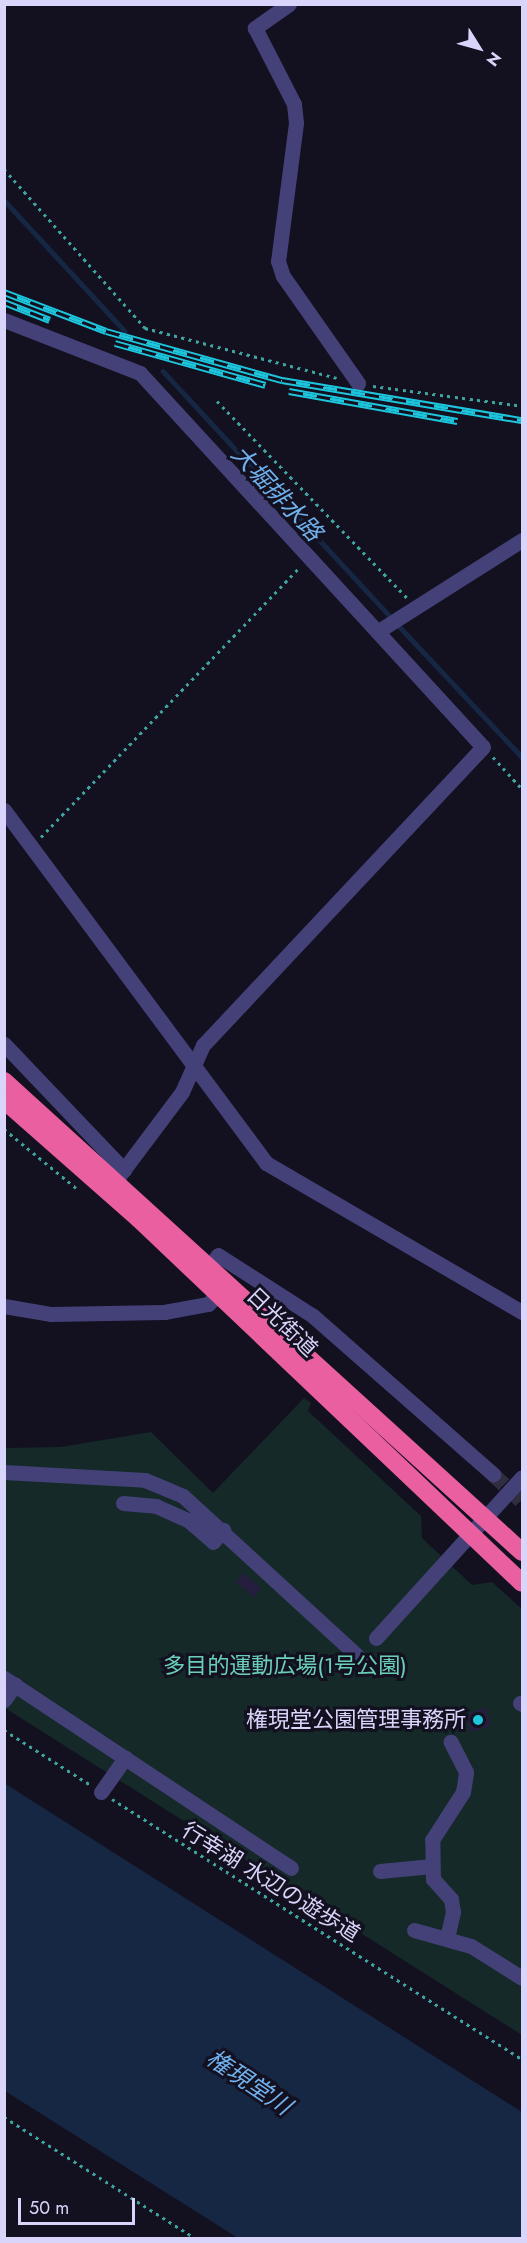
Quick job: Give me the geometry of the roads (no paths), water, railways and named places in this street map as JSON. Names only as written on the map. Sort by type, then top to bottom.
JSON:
[{"type":"highway","name":"日光街道","points":[[4,1081],[120,1174],[211,1264],[225,1288],[471,1538],[522,1583]]},
{"type":"highway","name":"日光街道","points":[[4,1100],[225,1288],[522,1552]]},
{"type":"street","points":[[289,4],[255,28],[294,104],[296,123],[278,261],[283,276],[358,383]]},
{"type":"street","points":[[4,320],[140,374],[309,558],[380,630],[483,747],[193,1059],[182,1092],[120,1174],[4,1044]]},
{"type":"street","points":[[380,630],[522,540]]},
{"type":"street","points":[[4,810],[193,1059],[266,1163],[522,1312]]},
{"type":"street","points":[[211,1264],[218,1255],[313,1316],[493,1474]]},
{"type":"street","points":[[4,1306],[51,1314],[164,1312],[208,1304],[225,1288]]},
{"type":"street","points":[[4,1473],[145,1480],[183,1496],[223,1530],[372,1669]]},
{"type":"street","points":[[376,1638],[471,1538],[522,1477]]},
{"type":"street","points":[[123,1503],[156,1506],[188,1520],[213,1542],[223,1530]]},
{"type":"street","points":[[4,1700],[10,1682],[291,1868]]},
{"type":"street","points":[[447,1938],[451,1899],[434,1879],[432,1866],[436,1826],[464,1782],[462,1757],[451,1742]]},
{"type":"street","points":[[101,1792],[124,1758]]},
{"type":"street","points":[[380,1870],[432,1866]]},
{"type":"street","points":[[414,1930],[447,1938],[522,1978]]},
{"type":"water","name":"権現堂川","points":[[4,1783],[522,2112],[522,2238],[238,2238],[5,2091]]},
{"type":"waterway","name":"大堀排水路","points":[[4,200],[125,331]]},
{"type":"waterway","name":"大堀排水路","points":[[163,371],[390,616]]},
{"type":"waterway","name":"大堀排水路","points":[[399,626],[522,757]]},
{"type":"tunnel","points":[[493,1474],[522,1501]]},
{"type":"railway","points":[[4,292],[106,331],[282,380],[522,420]]},
{"type":"railway","points":[[4,302],[50,320]]},
{"type":"railway","points":[[115,343],[265,385]]},
{"type":"railway","points":[[289,391],[457,421]]},
{"type":"place","name":"権現堂公園管理事務所","points":[[478,1720]]},
{"type":"park label","name":"多目的運動広場(1号公園)","points":[[285,1666]]}]
